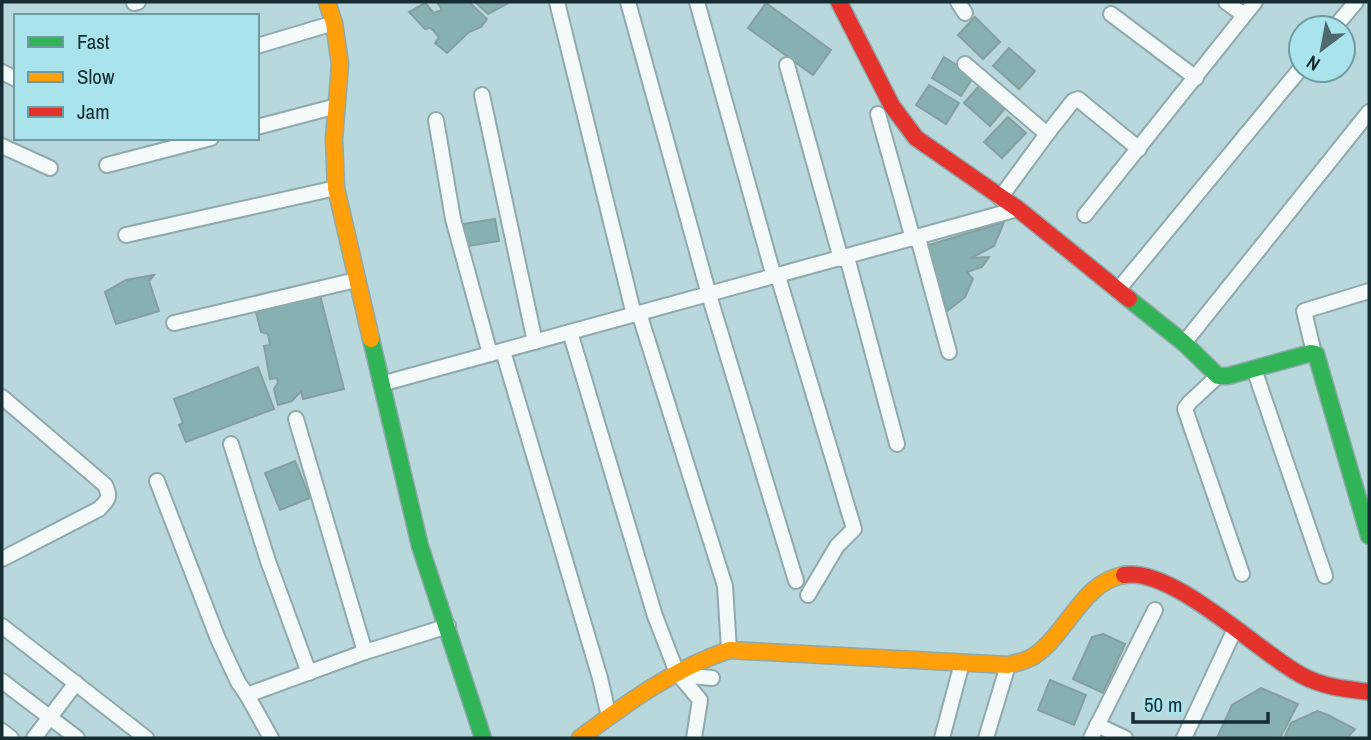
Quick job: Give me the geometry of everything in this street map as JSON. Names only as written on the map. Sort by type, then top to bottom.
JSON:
[{"type":"street","points":[[327,2],[334,23],[340,64],[334,139],[336,188],[420,546],[483,738]]},
{"type":"street","points":[[557,2],[637,314],[725,586],[729,650]]},
{"type":"street","points":[[628,2],[709,295],[796,581]]},
{"type":"street","points":[[697,2],[776,276],[853,528],[837,546],[808,595]]},
{"type":"street","points":[[839,2],[892,106],[916,138],[1018,209],[1184,343],[1218,376]]},
{"type":"street","points":[[1226,2],[1244,15]]},
{"type":"street","points":[[1084,215],[1255,2]]},
{"type":"street","points":[[1111,14],[1196,78]]},
{"type":"street","points":[[259,45],[334,23]]},
{"type":"street","points":[[965,64],[1047,134]]},
{"type":"street","points":[[787,65],[897,444]]},
{"type":"street","points":[[1118,290],[1288,84]]},
{"type":"street","points":[[482,95],[535,342]]},
{"type":"street","points":[[1000,198],[1047,134],[1073,101],[1078,99],[1139,149]]},
{"type":"street","points":[[259,126],[337,106]]},
{"type":"street","points":[[1184,343],[1369,112]]},
{"type":"street","points":[[878,114],[949,352]]},
{"type":"street","points":[[436,120],[453,219],[600,678],[609,717]]},
{"type":"street","points":[[107,165],[204,140]]},
{"type":"street","points":[[2,146],[50,168]]},
{"type":"street","points":[[126,235],[336,188]]},
{"type":"street","points":[[381,384],[1018,209]]},
{"type":"street","points":[[174,323],[356,280]]},
{"type":"street","points":[[1369,291],[1304,311],[1314,353],[1365,505],[1369,536]]},
{"type":"street","points":[[570,332],[655,617],[677,673]]},
{"type":"street","points":[[1242,574],[1185,409],[1218,376],[1228,376],[1314,353]]},
{"type":"street","points":[[1254,369],[1325,576]]},
{"type":"street","points":[[2,397],[105,485],[109,493],[108,500],[99,509],[2,559]]},
{"type":"street","points":[[296,419],[365,652]]},
{"type":"street","points":[[231,444],[268,561],[309,673]]},
{"type":"street","points":[[157,481],[218,639],[238,682],[271,738]]},
{"type":"street","points":[[580,738],[652,685],[729,650],[1008,665],[1023,661],[1037,654],[1099,586],[1127,574],[1149,577],[1171,585],[1314,682],[1327,687],[1369,692]]},
{"type":"street","points":[[1125,738],[1094,732],[1156,610]]},
{"type":"street","points":[[2,626],[146,738]]},
{"type":"street","points":[[247,695],[365,652],[448,626]]},
{"type":"street","points":[[1184,738],[1235,629]]},
{"type":"street","points":[[942,738],[962,663]]},
{"type":"street","points":[[986,738],[1008,665]]},
{"type":"street","points":[[694,738],[700,700],[679,675],[712,678]]},
{"type":"street","points":[[2,681],[77,738]]},
{"type":"street","points":[[33,738],[76,684]]},
{"type":"street","points":[[2,731],[11,738]]},
{"type":"building","points":[[437,2],[469,2],[487,19],[481,27],[469,32],[447,53],[435,43],[439,37],[431,28],[425,29],[409,12],[425,3],[434,13],[442,10]]},
{"type":"building","points":[[475,2],[510,2],[488,14]]},
{"type":"building","points":[[766,3],[831,50],[813,75],[748,28]]},
{"type":"building","points":[[975,17],[1000,42],[983,59],[958,35]]},
{"type":"building","points":[[1009,48],[1035,71],[1019,89],[993,66]]},
{"type":"building","points":[[944,57],[974,76],[961,96],[932,78]]},
{"type":"building","points":[[929,85],[959,103],[946,124],[916,105]]},
{"type":"building","points":[[980,85],[1006,107],[990,126],[964,103]]},
{"type":"building","points":[[1008,117],[1026,133],[1002,158],[984,142]]},
{"type":"building","points":[[495,219],[499,241],[467,246],[463,224]]},
{"type":"building","points":[[1004,222],[994,246],[971,258],[989,257],[982,267],[967,272],[973,279],[965,297],[947,311],[926,246]]},
{"type":"building","points":[[154,275],[149,281],[159,311],[116,324],[105,292],[126,280]]},
{"type":"building","points":[[320,295],[344,389],[303,399],[301,391],[292,401],[278,405],[274,389],[278,383],[277,378],[270,379],[264,346],[270,345],[268,334],[261,332],[256,312]]},
{"type":"building","points":[[258,367],[274,409],[186,442],[179,425],[183,423],[174,399]]},
{"type":"building","points":[[295,461],[310,498],[280,510],[265,473]]},
{"type":"building","points":[[1103,634],[1125,644],[1103,693],[1073,679],[1092,637]]},
{"type":"building","points":[[1050,680],[1086,695],[1074,725],[1038,710]]},
{"type":"building","points":[[1261,688],[1298,704],[1280,738],[1217,738],[1232,705]]},
{"type":"building","points":[[1317,711],[1355,729],[1347,738],[1285,736],[1291,723]]},
{"type":"traffic: fast","points":[[1129,299],[1184,343],[1218,376],[1228,376],[1311,353],[1316,354],[1369,536]]},
{"type":"traffic: fast","points":[[371,339],[420,546],[483,738]]},
{"type":"traffic: slow","points":[[327,2],[334,23],[340,64],[334,139],[336,188],[371,339]]},
{"type":"traffic: slow","points":[[580,738],[670,677],[729,650],[1008,665],[1021,662],[1046,646],[1097,588],[1124,575]]},
{"type":"traffic: jam","points":[[839,2],[892,106],[916,138],[1018,209],[1129,299]]},
{"type":"traffic: jam","points":[[1124,575],[1144,576],[1190,597],[1309,679],[1334,687],[1369,692]]}]
